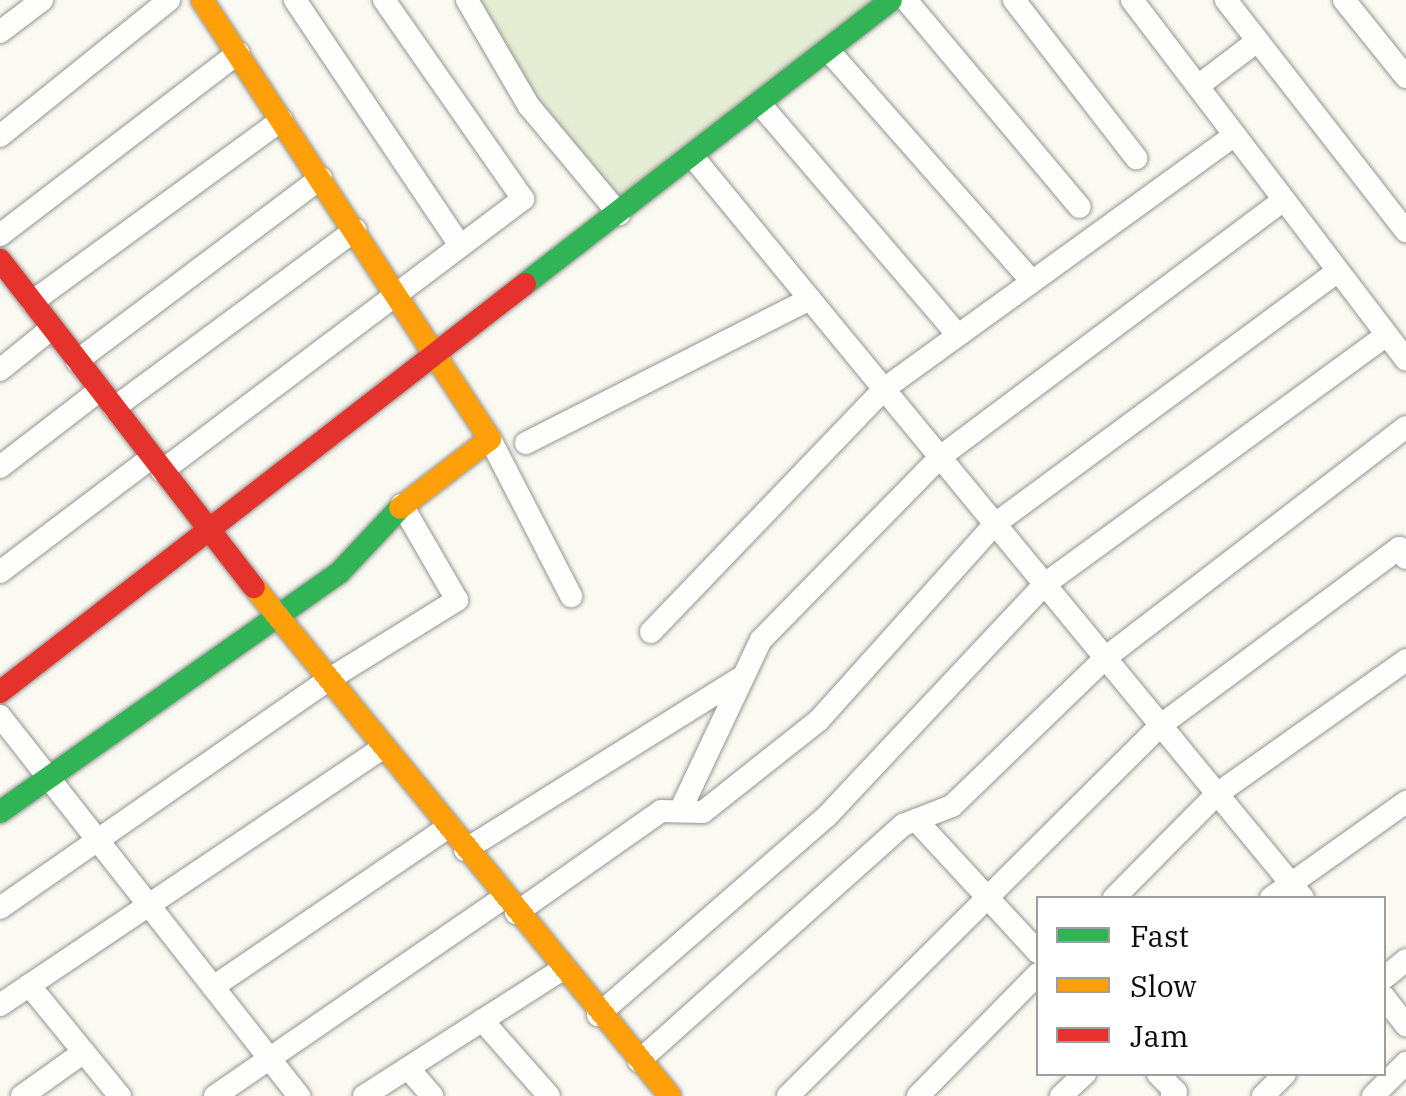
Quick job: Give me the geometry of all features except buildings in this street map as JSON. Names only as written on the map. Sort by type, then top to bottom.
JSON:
[{"type":"street","points":[[0,32],[42,0]]},
{"type":"street","points":[[0,136],[168,0]]},
{"type":"street","points":[[202,0],[439,354],[490,439],[571,596]]},
{"type":"street","points":[[295,0],[460,246]]},
{"type":"street","points":[[0,572],[398,293],[523,198],[384,0]]},
{"type":"street","points":[[467,0],[529,106],[619,214]]},
{"type":"street","points":[[0,692],[694,157],[891,0]]},
{"type":"street","points":[[906,0],[1080,207]]},
{"type":"street","points":[[1014,0],[1136,158]]},
{"type":"street","points":[[1132,0],[1406,360]]},
{"type":"street","points":[[1226,0],[1406,231]]},
{"type":"street","points":[[1344,0],[1406,77]]},
{"type":"street","points":[[1198,86],[1257,41]]},
{"type":"street","points":[[828,50],[1032,281]]},
{"type":"street","points":[[0,235],[238,54]]},
{"type":"street","points":[[760,104],[958,335]]},
{"type":"street","points":[[32,302],[282,120]]},
{"type":"street","points":[[651,632],[884,389],[1235,135]]},
{"type":"street","points":[[694,157],[1296,890],[1406,802]]},
{"type":"street","points":[[77,361],[321,178]]},
{"type":"street","points":[[680,812],[761,640],[940,457],[1284,200]]},
{"type":"street","points":[[0,466],[107,399],[356,230]]},
{"type":"street","points":[[1,262],[209,532],[446,828],[598,1015],[670,1096]]},
{"type":"street","points":[[215,1096],[661,811],[703,812],[818,720],[995,524],[1338,271]]},
{"type":"street","points":[[526,443],[810,299]]},
{"type":"street","points":[[0,370],[52,328]]},
{"type":"street","points":[[598,1015],[827,816],[1045,584],[1387,335]]},
{"type":"street","points":[[639,1060],[916,820],[952,806],[1106,658],[1403,436]]},
{"type":"street","points":[[0,812],[339,573],[402,505],[490,439]]},
{"type":"street","points":[[0,908],[328,680],[458,600],[402,505]]},
{"type":"street","points":[[788,1096],[1161,725],[1398,548],[1406,558]]},
{"type":"street","points":[[1116,896],[1218,794],[1406,660]]},
{"type":"street","points":[[465,850],[742,677]]},
{"type":"street","points":[[0,716],[299,1096]]},
{"type":"street","points":[[0,1005],[383,748]]},
{"type":"street","points":[[916,820],[1036,950]]},
{"type":"street","points":[[213,987],[446,828]]},
{"type":"street","points":[[1386,976],[1406,960]]},
{"type":"street","points":[[364,1096],[561,970]]},
{"type":"street","points":[[918,1096],[1036,976]]},
{"type":"street","points":[[30,986],[120,1096]]},
{"type":"street","points":[[1386,1000],[1406,1025]]},
{"type":"street","points":[[482,1020],[549,1096]]},
{"type":"street","points":[[22,1096],[84,1052]]},
{"type":"street","points":[[1373,1096],[1406,1064]]},
{"type":"street","points":[[408,1068],[432,1096]]},
{"type":"street","points":[[1061,1096],[1083,1076]]},
{"type":"street","points":[[1160,1076],[1176,1092],[1172,1096]]},
{"type":"street","points":[[1263,1096],[1283,1076]]},
{"type":"green space","points":[[479,0],[890,0],[623,211],[499,48]]},
{"type":"traffic: fast","points":[[525,284],[891,0]]},
{"type":"traffic: fast","points":[[0,812],[339,573],[400,508]]},
{"type":"traffic: slow","points":[[202,0],[490,439],[400,508]]},
{"type":"traffic: slow","points":[[254,587],[670,1096]]},
{"type":"traffic: jam","points":[[0,260],[254,587]]},
{"type":"traffic: jam","points":[[0,692],[525,284]]}]
